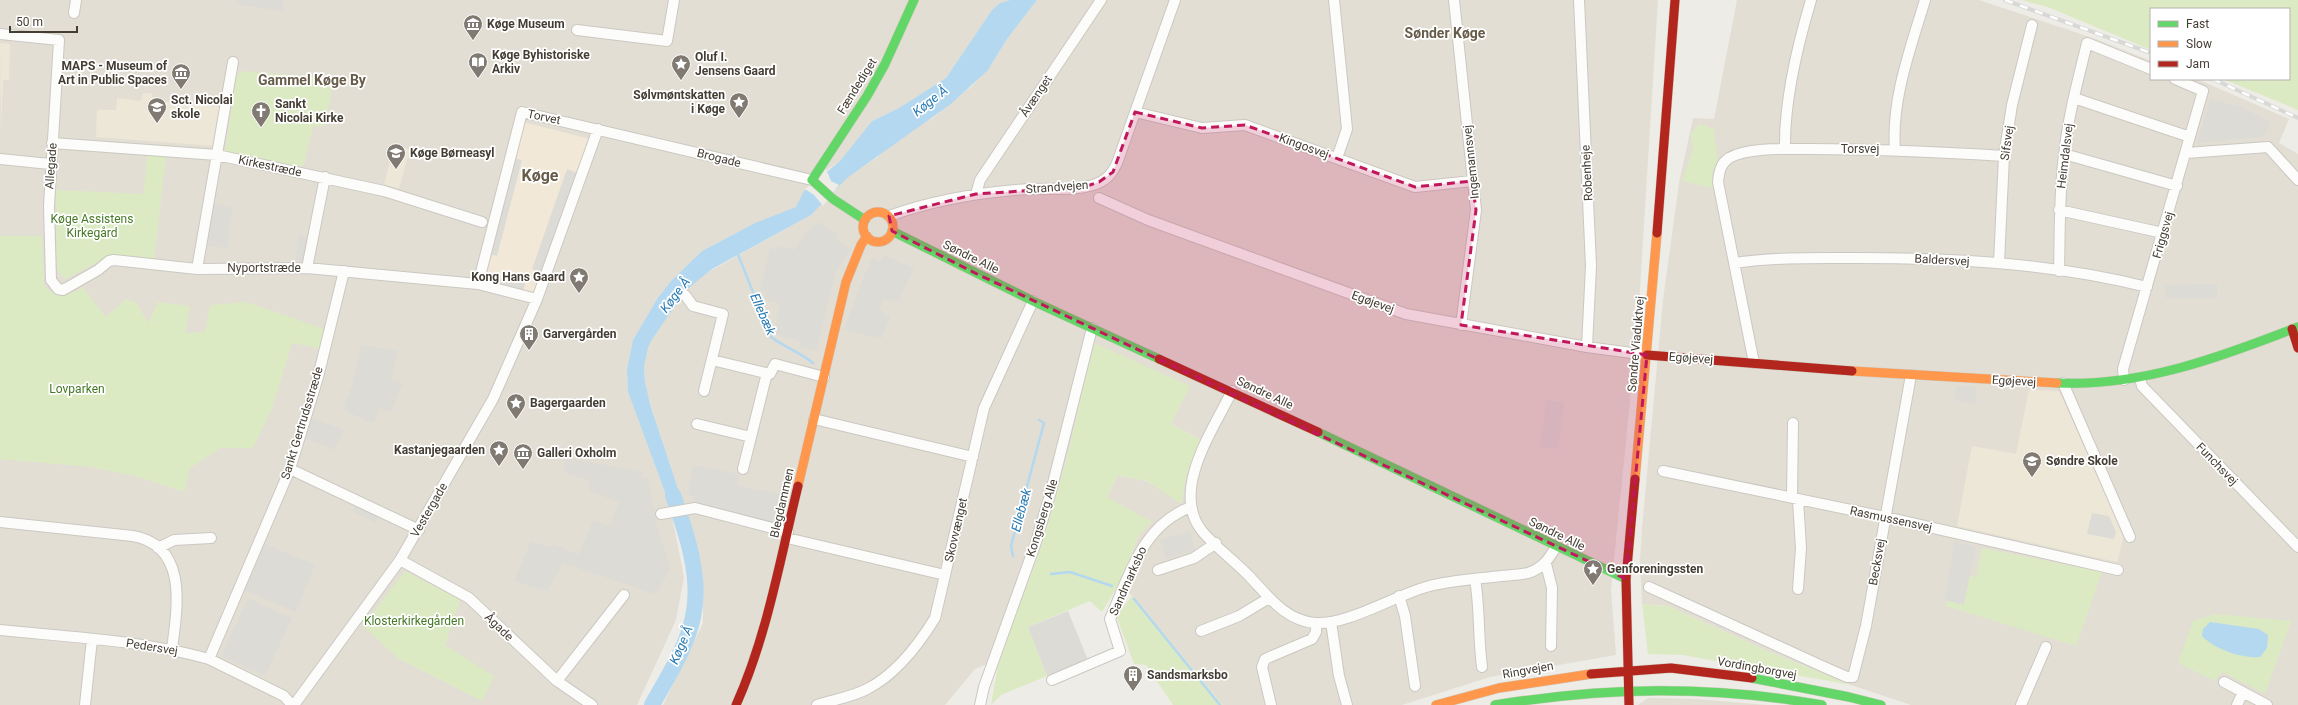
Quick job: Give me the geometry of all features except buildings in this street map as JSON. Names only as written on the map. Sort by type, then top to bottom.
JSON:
[{"type":"street","points":[[74,13],[76,0]]},
{"type":"street","points":[[577,30],[667,40],[674,0]]},
{"type":"street","name":"Fændediget","points":[[812,180],[819,166],[867,96],[882,70],[914,0]]},
{"type":"street","name":"Åvænget","points":[[976,194],[980,180],[1101,0]]},
{"type":"street","name":"Strandvejen","points":[[889,216],[907,210],[976,194],[1030,189],[1084,187],[1099,182],[1113,172],[1175,0]]},
{"type":"street","points":[[1334,0],[1347,129],[1337,158]]},
{"type":"street","name":"Ingemannsvej","points":[[1454,0],[1476,210],[1461,324]]},
{"type":"street","name":"Robenheje","points":[[1579,0],[1591,266],[1587,347]]},
{"type":"street","name":"Søndre Viaduktvej","points":[[1629,705],[1626,579],[1647,355],[1674,0]]},
{"type":"street","points":[[1785,149],[1789,99],[1795,63],[1810,0]]},
{"type":"street","points":[[1895,149],[1894,137],[1897,109],[1925,0]]},
{"type":"street","name":"Sifsvej","points":[[1999,263],[2004,156],[2012,106],[2032,24]]},
{"type":"street","name":"Allegade","points":[[0,34],[59,40],[50,164],[49,212],[51,280],[58,289]]},
{"type":"street","name":"Heimdalsvej","points":[[2059,271],[2059,210],[2064,154],[2074,98],[2087,44],[2150,69]]},
{"type":"street","points":[[197,269],[207,203],[233,62]]},
{"type":"street","name":"Friggsvej","points":[[2124,380],[2123,369],[2177,186],[2203,90],[2178,80]]},
{"type":"street","points":[[2074,98],[2190,137]]},
{"type":"street","name":"Torvet","points":[[478,284],[522,112],[598,129]]},
{"type":"street","name":"Kingosvej","points":[[1135,112],[1202,128],[1245,125],[1415,187],[1472,181]]},
{"type":"street","points":[[478,284],[537,299],[598,129]]},
{"type":"street","name":"Brogade","points":[[598,129],[812,180],[832,198],[865,220]]},
{"type":"street","name":"Kirkestræde","points":[[52,143],[217,155],[325,177],[384,191],[482,222]]},
{"type":"street","points":[[2186,153],[2268,147],[2298,180]]},
{"type":"street","name":"Torsvej","points":[[1735,263],[1718,182],[1721,167],[1728,159],[1735,155],[1785,149],[1895,149],[2004,156]]},
{"type":"street","points":[[2064,154],[2177,186]]},
{"type":"street","points":[[0,159],[50,164]]},
{"type":"street","points":[[307,268],[325,177]]},
{"type":"street","name":"Egøjevej","points":[[1099,198],[1148,220],[1406,314],[1587,347],[1647,355],[1911,375],[2063,383],[2140,378],[2222,357],[2295,328]]},
{"type":"street","points":[[2059,210],[2163,232]]},
{"type":"street","points":[[876,212],[889,216],[893,223],[892,231],[883,241],[870,238],[864,228],[865,220],[876,212]]},
{"type":"street","name":"Søndre Alle","points":[[892,231],[1033,301],[1232,391],[1472,504],[1556,547],[1626,579]]},
{"type":"street","name":"Blegdammen","points":[[736,705],[755,659],[787,535],[842,303],[870,238]]},
{"type":"street","name":"Baldersvej","points":[[1735,263],[1839,258],[1891,258],[1999,263],[2059,271],[2148,287]]},
{"type":"street","name":"Nyportstræde","points":[[58,289],[63,290],[98,270],[109,261],[197,269],[307,268],[478,284]]},
{"type":"street","points":[[1735,263],[1754,363]]},
{"type":"street","name":"Sankt Gertrudsstræde","points":[[209,659],[290,469],[318,377],[344,271]]},
{"type":"street","points":[[685,295],[693,306],[723,314],[704,391]]},
{"type":"street","name":"Vestergade","points":[[293,705],[400,560],[419,530],[493,399],[537,299]]},
{"type":"street","name":"Skovvænget","points":[[817,705],[866,690],[891,673],[926,632],[934,618],[972,456],[989,394],[1033,301]]},
{"type":"street","name":"Kongsberg Alle","points":[[980,705],[984,687],[1035,545],[1050,495],[1092,328]]},
{"type":"street","points":[[2295,328],[2298,348]]},
{"type":"street","points":[[712,360],[770,374],[775,364],[824,377]]},
{"type":"street","points":[[743,469],[767,373]]},
{"type":"street","name":"Becksvej","points":[[1649,586],[1830,670],[1847,677],[1853,677],[1865,632],[1911,375]]},
{"type":"street","name":"Funchsvej","points":[[2140,378],[2142,386],[2298,547]]},
{"type":"street","points":[[2063,383],[2130,537]]},
{"type":"street","points":[[1232,391],[1195,469],[1189,491],[1191,507],[1196,522],[1203,532],[1216,543],[1282,611],[1295,618],[1316,623],[1331,622],[1351,616],[1399,596],[1444,582],[1527,573],[1546,564],[1556,547]]},
{"type":"street","points":[[814,419],[972,456]]},
{"type":"street","points":[[1793,423],[1795,499],[1801,548],[1798,589]]},
{"type":"street","points":[[696,424],[751,437]]},
{"type":"street","points":[[290,469],[419,530]]},
{"type":"street","name":"Rasmussensvej","points":[[1663,471],[1885,517],[2118,570]]},
{"type":"street","name":"Sandmarksbo","points":[[1052,680],[1120,651],[1110,619],[1130,572],[1145,542],[1155,529],[1169,517],[1191,507]]},
{"type":"street","points":[[660,514],[689,508],[787,535],[945,575]]},
{"type":"street","points":[[0,522],[133,536],[147,540],[158,548],[170,563],[177,587],[172,649]]},
{"type":"street","points":[[158,548],[174,540],[211,538]]},
{"type":"street","points":[[1158,570],[1194,558],[1216,543]]},
{"type":"street","name":"Ågade","points":[[400,560],[469,598],[557,681],[592,705]]},
{"type":"street","points":[[1546,564],[1552,588],[1551,646]]},
{"type":"street","points":[[1475,579],[1479,611],[1478,637],[1482,667]]},
{"type":"street","points":[[557,681],[624,595]]},
{"type":"street","points":[[1399,596],[1405,616],[1415,686]]},
{"type":"street","points":[[1201,632],[1239,616],[1269,598]]},
{"type":"street","points":[[1331,622],[1339,676],[1347,705]]},
{"type":"street","points":[[1271,705],[1265,680],[1264,662],[1266,659],[1312,639],[1316,632],[1316,623]]},
{"type":"street","name":"Pedersvej","points":[[0,630],[172,649],[209,659],[284,696],[293,705]]},
{"type":"street","points":[[85,705],[92,639]]},
{"type":"street","points":[[2021,705],[2046,647]]},
{"type":"street","name":"Vordingborgvej","points":[[1628,670],[1679,668],[1743,676],[1859,698],[1882,705]]},
{"type":"street","name":"Ringvejen","points":[[1436,705],[1476,693],[1536,681],[1628,670]]},
{"type":"street","points":[[2224,682],[2267,705]]},
{"type":"street","points":[[1495,705],[1541,697],[1628,690]]},
{"type":"street","name":"Vordingborgvej","points":[[1628,690],[1703,690],[1770,696],[1822,705]]},
{"type":"street","points":[[2237,705],[2243,692]]},
{"type":"highlighted area","points":[[1135,112],[1202,128],[1245,125],[1415,187],[1472,181],[1476,210],[1461,325],[1647,355],[1626,579],[977,274],[892,231],[889,216],[976,194],[1084,187],[1099,182],[1113,172]]},
{"type":"shaded area","points":[[0,0],[1010,0],[1000,3],[992,10],[946,78],[899,108],[872,121],[854,146],[841,160],[827,170],[796,207],[736,233],[702,251],[671,281],[657,299],[633,340],[627,369],[628,392],[670,506],[684,577],[676,620],[637,705],[0,705]]},
{"type":"shaded area","points":[[237,0],[284,0],[282,11],[236,4]]},
{"type":"shaded area","points":[[1037,0],[1658,0],[1638,321],[1611,590],[1616,655],[1490,677],[1402,705],[1223,705],[1120,582],[1139,535],[1107,497],[1118,475],[1147,481],[1181,503],[1187,472],[1203,441],[1171,424],[1094,343],[1068,454],[1043,541],[999,659],[975,669],[945,705],[663,705],[703,623],[703,576],[683,504],[646,391],[644,367],[651,340],[685,291],[701,276],[811,215],[847,177],[875,159],[904,135],[933,118],[972,86],[992,64],[1007,39]]},
{"type":"shaded area","points":[[1737,0],[1979,0],[2096,39],[2150,61],[2150,80],[2199,80],[2289,119],[2279,143],[2298,154],[2298,705],[1911,705],[1851,685],[1765,650],[1668,606],[1642,604],[1640,560],[1642,528],[1663,300],[1679,183],[1693,118],[1714,119]]},
{"type":"shaded area","points":[[0,43],[10,44],[9,80],[3,80],[1,129]]},
{"type":"shaded area","name":"Sct. Nicolai skole","points":[[143,93],[152,94],[152,97],[159,99],[159,101],[220,107],[215,146],[96,137],[97,110],[116,110],[117,98],[141,101]]},
{"type":"shaded area","points":[[2210,99],[2241,107],[2270,122],[2270,126],[2263,137],[2197,143]]},
{"type":"shaded area","points":[[519,121],[590,139],[535,292],[476,284]]},
{"type":"shaded area","name":"Køge Børneasyl","points":[[394,146],[410,149],[399,189],[384,184]]},
{"type":"shaded area","points":[[510,157],[522,160],[497,256],[485,253]]},
{"type":"shaded area","points":[[567,169],[582,175],[546,274],[532,269]]},
{"type":"shaded area","points":[[213,203],[232,207],[228,248],[207,246]]},
{"type":"shaded area","points":[[818,222],[837,233],[838,241],[851,249],[835,274],[816,351],[800,347],[801,342],[774,334],[780,304],[765,299],[766,291],[760,291],[770,248],[776,250],[777,245],[794,250],[804,234]]},
{"type":"shaded area","points":[[298,236],[312,238],[308,261],[296,260]]},
{"type":"shaded area","points":[[884,255],[914,268],[898,302],[884,299],[879,308],[890,318],[881,339],[844,329],[872,258],[880,261]]},
{"type":"shaded area","points":[[488,274],[525,283],[522,297],[484,288]]},
{"type":"shaded area","points":[[2217,284],[2217,298],[2166,298],[2165,285]]},
{"type":"shaded area","points":[[361,345],[398,351],[391,379],[403,383],[391,412],[380,407],[374,423],[342,410],[352,385]]},
{"type":"shaded area","points":[[1956,386],[1977,387],[1975,404],[1954,400]]},
{"type":"shaded area","name":"Søndre Skole","points":[[2029,390],[2057,391],[2060,393],[2124,536],[2117,562],[1957,526],[1972,446],[2016,454]]},
{"type":"shaded area","points":[[1546,400],[1564,402],[1558,449],[1540,447]]},
{"type":"shaded area","points":[[312,418],[344,430],[335,450],[305,438]]},
{"type":"shaded area","points":[[567,458],[643,472],[642,479],[648,477],[657,527],[671,569],[655,594],[563,563],[547,591],[514,581],[531,541],[551,548],[553,544],[579,555],[593,520],[610,526],[619,502],[589,491],[590,481],[563,472]]},
{"type":"shaded area","points":[[693,465],[739,474],[737,485],[782,495],[775,526],[692,503],[694,497],[688,495]]},
{"type":"shaded area","points":[[357,501],[380,512],[375,523],[352,511]]},
{"type":"shaded area","points":[[2092,513],[2109,516],[2116,532],[2114,539],[2087,534]]},
{"type":"shaded area","points":[[1190,531],[1195,550],[1166,559],[1160,540]]},
{"type":"shaded area","points":[[1955,541],[1976,546],[1964,605],[1944,600]]},
{"type":"shaded area","points":[[264,544],[315,565],[296,612],[244,590]]},
{"type":"shaded area","points":[[248,598],[292,619],[265,676],[221,656]]},
{"type":"shaded area","points":[[1068,611],[1088,660],[1047,676],[1028,627]]},
{"type":"shaded area","points":[[1648,698],[1697,699],[1767,705],[1638,705]]},
{"type":"green space","points":[[2022,0],[2298,0],[2298,110],[2225,80],[2290,80],[2290,8],[2150,8],[2150,50],[2050,8]]},
{"type":"green space","points":[[242,71],[334,79],[325,126],[313,126],[304,165],[295,166],[225,153],[236,76]]},
{"type":"green space","points":[[1700,124],[1714,129],[1718,162],[1712,173],[1713,188],[1682,181],[1693,151],[1691,133]]},
{"type":"green space","name":"Køge Assistens Kirkegård","points":[[147,154],[166,155],[154,261],[113,255],[65,279],[57,270],[56,190],[144,194]]},
{"type":"green space","name":"Lovparken","points":[[0,236],[42,236],[44,286],[54,294],[59,295],[67,294],[83,288],[106,317],[126,299],[136,303],[148,323],[158,302],[190,306],[185,333],[205,332],[210,305],[246,302],[327,330],[322,349],[292,343],[272,408],[253,448],[220,448],[190,468],[184,492],[139,477],[91,467],[0,459]]},
{"type":"green space","points":[[1094,343],[1190,386],[1171,424],[1203,441],[1187,472],[1181,504],[1147,481],[1118,475],[1107,497],[1152,522],[1139,535],[1120,582],[1102,612],[1090,601],[1028,627],[1047,676],[1001,695],[991,705],[999,659],[1043,541],[1068,454]]},
{"type":"green space","points":[[1982,548],[2102,572],[2076,646],[1946,606],[1951,572],[1976,577]]},
{"type":"green space","name":"Klosterkirkegården","points":[[405,571],[460,600],[445,645],[494,676],[482,701],[399,659],[363,626]]},
{"type":"green space","points":[[1132,596],[1223,705],[1173,705],[1146,665],[1134,664],[1116,615]]},
{"type":"green space","points":[[1642,604],[1668,606],[1765,650],[1851,685],[1682,655],[1648,654]]},
{"type":"green space","points":[[2215,614],[2291,621],[2265,694],[2222,672],[2215,681],[2178,663],[2193,621]]},
{"type":"water","points":[[1010,0],[1037,0],[1007,39],[988,70],[951,104],[847,178],[811,215],[712,269],[685,291],[651,341],[644,367],[645,382],[650,404],[683,504],[670,506],[628,392],[627,369],[633,340],[657,299],[671,281],[702,251],[755,223],[796,207],[804,191],[841,160],[872,121],[899,108],[946,78],[992,10],[1000,3]]},
{"type":"water","points":[[2210,622],[2259,629],[2268,635],[2267,648],[2260,657],[2237,655],[2221,649],[2207,641],[2202,636],[2203,629]]},
{"type":"pier","points":[[826,169],[831,181],[839,185],[823,206],[814,195],[805,189]]},
{"type":"waterway","name":"Ellebæk","points":[[737,252],[771,337],[813,363]]},
{"type":"waterway","name":"Ellebæk","points":[[1013,556],[1011,546],[1044,423],[1039,420]]},
{"type":"waterway","name":"Køge Å","points":[[652,705],[676,662],[686,640],[693,617],[695,602],[696,586],[691,555],[683,524],[673,495]]},
{"type":"waterway","name":"Ellebæk","points":[[1051,574],[1070,572],[1112,586]]},
{"type":"waterway","name":"Ellebæk","points":[[1134,599],[1220,705]]},
{"type":"railway","points":[[2005,0],[2150,53]]},
{"type":"railway","points":[[2215,80],[2298,118]]},
{"type":"traffic: fast","points":[[865,220],[833,199],[812,180],[867,96],[885,64],[914,0]]},
{"type":"traffic: fast","points":[[892,231],[1035,302],[1159,359]]},
{"type":"traffic: fast","points":[[2057,383],[2088,383],[2150,375],[2210,359],[2298,327]]},
{"type":"traffic: fast","points":[[1318,432],[1626,579]]},
{"type":"traffic: fast","points":[[1752,678],[1849,697],[1881,705]]},
{"type":"traffic: fast","points":[[1495,705],[1578,695],[1658,691],[1699,691],[1739,694],[1822,705]]},
{"type":"traffic: slow","points":[[878,212],[888,217],[893,227],[888,237],[878,242],[868,237],[863,227],[868,217],[878,212]]},
{"type":"traffic: slow","points":[[1635,479],[1657,233]]},
{"type":"traffic: slow","points":[[798,486],[846,282],[861,245],[867,236]]},
{"type":"traffic: slow","points":[[1852,371],[2057,383]]},
{"type":"traffic: slow","points":[[1436,705],[1499,688],[1591,674]]},
{"type":"traffic: jam","points":[[1657,233],[1675,0]]},
{"type":"traffic: jam","points":[[2292,329],[2298,348]]},
{"type":"traffic: jam","points":[[1647,355],[1852,371]]},
{"type":"traffic: jam","points":[[1159,359],[1318,432]]},
{"type":"traffic: jam","points":[[1629,705],[1626,579],[1635,479]]},
{"type":"traffic: jam","points":[[736,705],[747,679],[772,597],[798,486]]},
{"type":"traffic: jam","points":[[1591,674],[1671,668],[1752,678]]},
{"type":"place","name":"Køge Museum","points":[[473,41]]},
{"type":"place","name":"Køge Byhistoriske Arkiv","points":[[478,79]]},
{"type":"place","name":"Oluf I. Jensens Gaard","points":[[681,81]]},
{"type":"place","name":"MAPS - Museum of Art in Public Spaces","points":[[181,90]]},
{"type":"place","name":"Sølvmøntskatten i Køge","points":[[739,119]]},
{"type":"place","name":"Sct. Nicolai skole","points":[[157,124]]},
{"type":"place","name":"Sankt Nicolai Kirke","points":[[261,128]]},
{"type":"place","name":"Køge Børneasyl","points":[[396,170]]},
{"type":"place","name":"Kong Hans Gaard","points":[[579,294]]},
{"type":"place","name":"Garvergården","points":[[529,351]]},
{"type":"place","name":"Bagergaarden","points":[[516,420]]},
{"type":"place","name":"Kastanjegaarden","points":[[499,467]]},
{"type":"place","name":"Galleri Oxholm","points":[[523,470]]},
{"type":"place","name":"Søndre Skole","points":[[2032,478]]},
{"type":"place","name":"Genforeningssten","points":[[1593,586]]},
{"type":"place","name":"Sandsmarksbo","points":[[1133,692]]},
{"type":"district","name":"Sønder Køge","points":[[1445,33]]},
{"type":"district","name":"Gammel Køge By","points":[[312,80]]},
{"type":"district","name":"Køge","points":[[540,175]]}]
